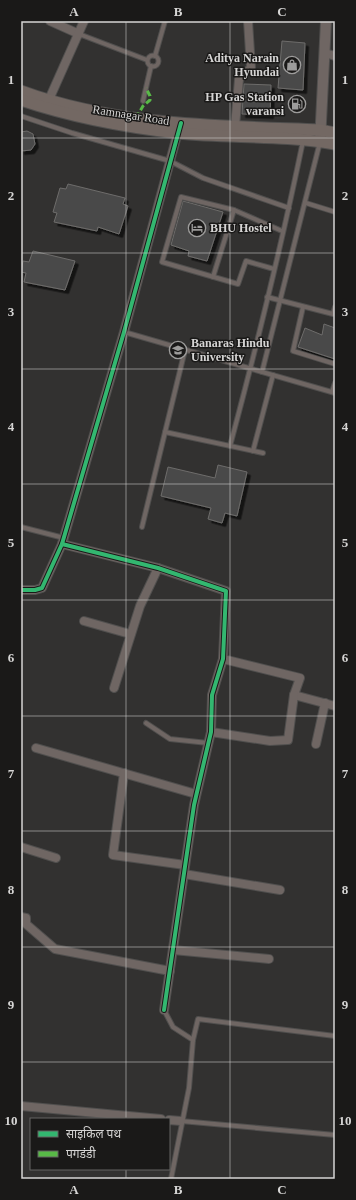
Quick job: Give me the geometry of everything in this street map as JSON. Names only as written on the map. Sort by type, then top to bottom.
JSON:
[{"type":"main road","points":[[21,91],[47,105]]},
{"type":"main road","points":[[21,100],[179,128],[235,127],[320,130],[335,133]]},
{"type":"main road","name":"Ramnagar Road","points":[[179,128],[335,144]]},
{"type":"street","points":[[50,21],[79,34]]},
{"type":"street","points":[[47,105],[84,21]]},
{"type":"street","points":[[235,127],[239,79],[251,68],[248,21]]},
{"type":"street","points":[[320,142],[320,130],[330,55],[326,21]]},
{"type":"street","points":[[21,590],[35,590],[42,588],[63,541],[124,332],[179,128]]},
{"type":"street","points":[[63,541],[158,568],[226,592],[223,659],[212,695],[211,732],[196,794],[164,1010]]},
{"type":"street","points":[[114,688],[140,606],[158,568]]},
{"type":"street","points":[[84,621],[130,634]]},
{"type":"street","points":[[211,732],[270,741],[288,740],[294,695],[300,678],[223,659]]},
{"type":"street","points":[[294,695],[335,706]]},
{"type":"street","points":[[316,744],[325,703]]},
{"type":"street","points":[[36,748],[196,794]]},
{"type":"street","points":[[124,774],[113,855],[185,865]]},
{"type":"street","points":[[21,847],[56,858]]},
{"type":"street","points":[[184,874],[280,890]]},
{"type":"street","points":[[21,917],[26,918],[26,924],[55,949],[170,971]]},
{"type":"street","points":[[173,950],[269,959]]},
{"type":"street","points":[[21,1106],[150,1118]]},
{"type":"street","points":[[170,1120],[181,1121]]},
{"type":"lane","points":[[151,66],[154,67],[158,62],[155,56],[165,21]]},
{"type":"lane","points":[[79,34],[147,60],[151,66],[143,101]]},
{"type":"lane","points":[[147,60],[150,56],[155,56]]},
{"type":"lane","points":[[21,116],[72,133],[170,161],[203,178],[289,208]]},
{"type":"lane","points":[[230,446],[251,369],[282,231],[289,208],[303,140]]},
{"type":"lane","points":[[262,372],[306,203],[320,142]]},
{"type":"lane","points":[[274,269],[246,261],[238,284],[162,262],[182,197],[234,210],[282,231]]},
{"type":"lane","points":[[306,203],[335,212]]},
{"type":"lane","points":[[213,277],[234,210]]},
{"type":"lane","points":[[267,297],[280,302],[333,314],[335,307]]},
{"type":"lane","points":[[303,307],[293,351],[335,364]]},
{"type":"lane","points":[[124,332],[334,393],[335,383]]},
{"type":"lane","points":[[142,527],[185,350]]},
{"type":"lane","points":[[253,451],[274,375]]},
{"type":"lane","points":[[165,432],[263,453]]},
{"type":"lane","points":[[21,527],[63,541]]},
{"type":"lane","points":[[146,723],[170,739],[208,744]]},
{"type":"lane","points":[[164,1010],[173,1027],[193,1040]]},
{"type":"lane","points":[[170,1179],[189,1088],[193,1040],[198,1019],[335,1036]]},
{"type":"lane","points":[[181,1121],[335,1135]]},
{"type":"building","name":"Aditya Narain Hyundai","points":[[282,41],[305,43],[303,90],[278,88]]},
{"type":"building","points":[[244,84],[271,85],[270,115],[242,114]]},
{"type":"building","points":[[27,131],[33,134],[35,144],[31,150],[21,151],[21,132]]},
{"type":"building","points":[[68,184],[125,198],[123,204],[128,206],[119,234],[98,227],[97,231],[54,222],[57,213],[53,212],[60,188],[66,189]]},
{"type":"building","name":"BHU Hostel","points":[[183,201],[223,212],[207,261],[188,256],[189,251],[171,245]]},
{"type":"building","points":[[33,251],[75,261],[65,290],[24,282],[26,273],[21,272],[23,261],[29,262]]},
{"type":"building","points":[[324,324],[335,328],[335,359],[298,347],[305,328],[322,335]]},
{"type":"building","points":[[218,465],[247,472],[237,516],[225,513],[222,523],[208,519],[211,508],[161,496],[168,467],[215,478]]},
{"type":"marked path","points":[[136,118],[143,106],[150,100],[150,96],[146,88]]},
{"type":"cycle path","points":[[21,590],[35,590],[42,588],[62,544],[124,332],[181,123]]},
{"type":"cycle path","points":[[62,544],[158,568],[226,591],[223,659],[212,695],[211,732],[194,805],[164,1010]]},
{"type":"place","name":"Aditya Narain Hyundai","points":[[292,65]]},
{"type":"place","name":"HP Gas Station varansi","points":[[297,104]]},
{"type":"place","name":"BHU Hostel","points":[[197,228]]},
{"type":"place","name":"Banaras Hindu University","points":[[178,350]]}]
